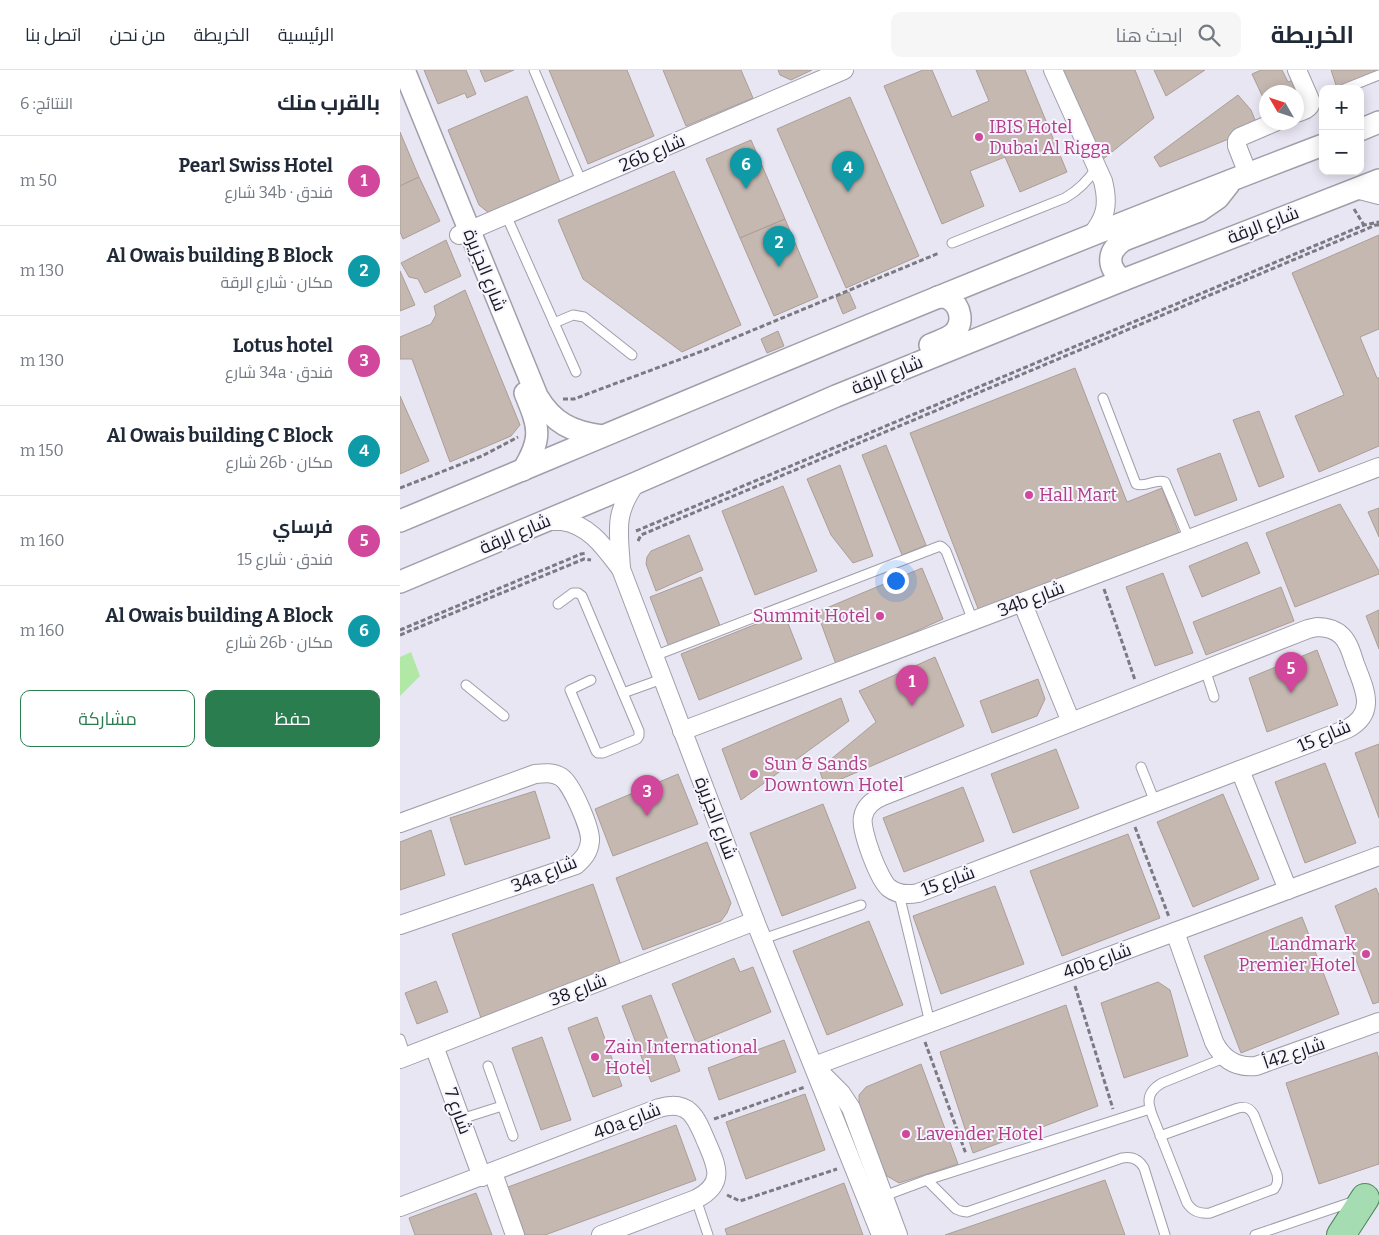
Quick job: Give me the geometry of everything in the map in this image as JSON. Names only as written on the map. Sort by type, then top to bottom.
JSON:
[{"type":"main road","points":[[1341,1235],[1368,1197]]},
{"type":"street","name":"26b شارع","points":[[464,233],[844,70]]},
{"type":"street","points":[[1053,70],[1103,181],[1106,196],[1105,211],[1100,225],[1090,237]]},
{"type":"street","points":[[1297,70],[1314,100],[1310,107],[1304,110]]},
{"type":"street","name":"شارع الجزيرة","points":[[404,86],[464,233],[536,422],[537,438],[532,455],[523,470]]},
{"type":"street","points":[[1364,128],[1379,122]]},
{"type":"street","points":[[1240,177],[1237,140],[1259,129]]},
{"type":"street","points":[[400,521],[938,296],[1319,147]]},
{"type":"street","points":[[1123,280],[1116,275],[1112,268],[1112,252],[1117,245],[1124,240],[1199,211],[1218,198],[1240,177]]},
{"type":"street","name":"شارع الرقة","points":[[400,582],[836,396],[1123,280],[1379,180]]},
{"type":"street","points":[[1356,189],[1379,195]]},
{"type":"street","name":"شارع الجزيرة","points":[[464,233],[542,404],[553,418],[568,428],[584,434],[602,436]]},
{"type":"street","points":[[836,396],[844,387],[863,374],[949,337],[956,331],[960,322],[960,312],[948,298],[938,296]]},
{"type":"street","name":"34b شارع","points":[[682,731],[1379,468]]},
{"type":"street","name":"شارع الجزيرة","points":[[621,569],[618,528],[620,511],[636,482]]},
{"type":"street","name":"شارع الجزيرة","points":[[546,521],[563,521],[580,527],[594,536],[621,569],[755,920],[881,1235]]},
{"type":"street","points":[[1022,602],[1071,722]]},
{"type":"street","name":"شارع 15","points":[[1327,627],[1343,637],[1348,645],[1364,690],[1366,699],[1365,709],[1355,725],[1346,729],[918,893],[909,895],[899,894],[890,890],[884,883],[879,875],[862,828],[866,808],[874,800],[1205,669],[1308,629],[1327,627]]},
{"type":"street","points":[[1240,770],[1288,890]]},
{"type":"street","name":"34a شارع","points":[[400,822],[534,774],[544,773],[553,774],[569,784],[590,840],[588,850],[576,865],[400,925]]},
{"type":"street","name":"40b شارع","points":[[817,1074],[925,1025],[1379,856]]},
{"type":"street","name":"شارع 38","points":[[403,1058],[755,920]]},
{"type":"street","points":[[1175,932],[1214,1042],[1224,1058]]},
{"type":"street","name":"شارع 42أ","points":[[1224,1058],[1241,1066],[1256,1066],[1379,1022]]},
{"type":"street","name":"شارع 7","points":[[434,1046],[461,1119],[515,1235]]},
{"type":"street","name":"شارع الجزيرة","points":[[817,1074],[829,1079],[851,1108],[898,1235]]},
{"type":"street","name":"40a شارع","points":[[400,1207],[669,1105],[688,1109],[695,1116],[715,1160],[717,1170],[712,1188]]},
{"type":"street","points":[[601,1235],[696,1199],[705,1195],[712,1188]]},
{"type":"lane","points":[[534,70],[582,183]]},
{"type":"lane","points":[[1354,85],[1379,75]]},
{"type":"lane","points":[[952,244],[1075,193],[1091,177],[1097,167]]},
{"type":"lane","points":[[506,215],[576,372]]},
{"type":"lane","points":[[554,323],[573,315],[584,317],[632,355]]},
{"type":"lane","points":[[1103,398],[1136,484],[1141,486],[1159,480],[1165,482],[1189,539]]},
{"type":"lane","points":[[654,656],[940,546],[945,548],[973,621]]},
{"type":"lane","points":[[558,604],[574,593],[582,596],[638,731],[638,736],[635,740],[603,753],[598,753],[595,749],[570,690],[591,680]]},
{"type":"lane","points":[[1205,669],[1214,697]]},
{"type":"lane","points":[[623,693],[662,679]]},
{"type":"lane","points":[[466,685],[504,716]]},
{"type":"lane","points":[[1141,768],[1156,802]]},
{"type":"lane","points":[[899,894],[925,1025]]},
{"type":"lane","points":[[763,939],[861,905]]},
{"type":"lane","points":[[400,1039],[403,1058]]},
{"type":"lane","points":[[1160,1136],[1238,1108],[1248,1108],[1254,1115],[1277,1174],[1277,1184],[1274,1189],[1210,1213],[1197,1212],[1191,1209],[1187,1203],[1160,1136],[1150,1109],[1150,1093],[1162,1083],[1224,1058]]},
{"type":"lane","points":[[488,1066],[513,1136]]},
{"type":"lane","points":[[461,1119],[502,1106]]},
{"type":"lane","points":[[884,1196],[927,1180],[1150,1109]]},
{"type":"lane","points":[[927,1180],[956,1209],[961,1212],[967,1212],[1122,1158],[1132,1158],[1141,1163],[1144,1168],[1165,1235]]},
{"type":"lane","points":[[1255,1235],[1368,1197]]},
{"type":"lane","points":[[696,1199],[708,1235]]},
{"type":"path","points":[[632,536],[637,530],[1364,225],[1379,224]]},
{"type":"path","points":[[637,546],[641,535],[1379,224]]},
{"type":"path","points":[[559,399],[574,399],[705,350],[939,253]]},
{"type":"path","points":[[400,488],[482,456],[520,435]]},
{"type":"path","points":[[400,630],[581,554],[592,555]]},
{"type":"path","points":[[400,635],[584,559],[591,559],[595,564]]},
{"type":"path","points":[[1099,573],[1140,695]]},
{"type":"path","points":[[1130,812],[1175,932]]},
{"type":"path","points":[[1071,970],[1116,1119]]},
{"type":"path","points":[[925,1025],[970,1166]]},
{"type":"path","points":[[699,1124],[817,1074]]},
{"type":"path","points":[[712,1188],[740,1201],[840,1168]]},
{"type":"green space","points":[[411,652],[420,676],[400,696],[400,657]]},
{"type":"building","points":[[424,70],[466,70],[476,94],[467,98],[465,93],[438,104]]},
{"type":"building","points":[[480,70],[514,70],[485,82]]},
{"type":"building","points":[[549,70],[627,70],[654,136],[588,164]]},
{"type":"building","points":[[663,70],[741,70],[753,98],[686,126]]},
{"type":"building","points":[[778,70],[812,70],[791,80],[780,75]]},
{"type":"building","name":"IBIS Hotel Dubai Al Rigga","points":[[923,70],[932,70],[952,117],[989,101],[976,70],[1025,70],[1067,172],[1020,192],[1005,157],[970,171],[984,206],[942,224],[884,86]]},
{"type":"building","points":[[1063,70],[1135,70],[1154,118],[1102,160]]},
{"type":"building","points":[[1154,70],[1205,70],[1166,96]]},
{"type":"building","points":[[1261,70],[1282,70],[1288,82],[1293,80],[1296,85],[1259,85],[1259,89],[1252,74]]},
{"type":"building","points":[[1331,70],[1379,70],[1344,85],[1336,85]]},
{"type":"building","points":[[1238,95],[1251,110],[1258,127],[1160,167],[1154,157]]},
{"type":"building","points":[[527,96],[562,187],[490,214],[479,205],[448,130]]},
{"type":"building","points":[[850,97],[919,256],[846,288],[777,129]]},
{"type":"building","points":[[400,132],[419,177],[400,186]]},
{"type":"building","points":[[751,140],[785,219],[740,238],[706,159]]},
{"type":"building","points":[[674,171],[741,325],[682,352],[583,279],[558,220]]},
{"type":"building","points":[[419,177],[440,221],[403,239],[400,232],[400,186]]},
{"type":"building","points":[[785,219],[818,297],[774,316],[740,238]]},
{"type":"building","points":[[1379,235],[1379,329],[1360,337],[1377,378],[1379,378],[1379,446],[1319,472],[1295,416],[1344,395],[1292,273]]},
{"type":"building","points":[[446,240],[461,276],[425,293],[418,279],[409,277],[401,263]]},
{"type":"building","points":[[400,271],[415,305],[400,311]]},
{"type":"building","points":[[465,290],[520,425],[511,436],[450,462],[412,359],[400,359],[400,337],[431,324],[436,315],[434,306]]},
{"type":"building","points":[[849,292],[856,308],[843,314],[836,297]]},
{"type":"building","points":[[778,331],[784,346],[767,353],[761,339]]},
{"type":"building","name":"Hall Mart","points":[[1075,368],[1127,502],[1162,488],[1179,533],[979,611],[910,433]]},
{"type":"building","points":[[400,396],[429,461],[400,474]]},
{"type":"building","points":[[1259,411],[1284,477],[1259,487],[1233,420]]},
{"type":"building","points":[[886,445],[926,545],[902,555],[862,455]]},
{"type":"building","points":[[1220,453],[1237,500],[1195,516],[1177,469]]},
{"type":"building","points":[[840,465],[873,556],[853,563],[831,535],[807,479]]},
{"type":"building","points":[[783,486],[817,571],[755,595],[722,511]]},
{"type":"building","points":[[1340,504],[1379,574],[1295,607],[1266,533]]},
{"type":"building","points":[[1379,508],[1379,537],[1368,512]]},
{"type":"building","points":[[689,535],[703,570],[656,591],[646,564],[647,557],[651,551]]},
{"type":"building","points":[[1247,542],[1260,573],[1202,597],[1189,566]]},
{"type":"building","name":"Summit Hotel","points":[[922,568],[943,619],[837,667],[817,612]]},
{"type":"building","points":[[1163,573],[1193,653],[1155,666],[1126,587]]},
{"type":"building","points":[[701,577],[721,628],[669,647],[650,597]]},
{"type":"building","points":[[1281,587],[1294,621],[1206,655],[1193,622]]},
{"type":"building","points":[[1379,610],[1379,649],[1366,616]]},
{"type":"building","points":[[784,613],[802,659],[699,700],[681,654]]},
{"type":"building","points":[[1317,650],[1338,705],[1267,732],[1249,678]]},
{"type":"building","points":[[935,657],[964,726],[825,786],[819,769],[876,722],[859,691]]},
{"type":"building","points":[[1038,679],[1045,699],[1037,716],[992,733],[980,701]]},
{"type":"building","name":"Sun & Sands Downtown Hotel","points":[[841,698],[849,721],[741,800],[722,749]]},
{"type":"building","points":[[1379,744],[1379,818],[1355,753]]},
{"type":"building","points":[[1056,749],[1079,808],[1013,833],[991,774]]},
{"type":"building","points":[[1325,763],[1356,843],[1305,863],[1275,782]]},
{"type":"building","points":[[678,774],[698,824],[613,856],[595,809]]},
{"type":"building","points":[[963,787],[984,841],[904,872],[883,818]]},
{"type":"building","points":[[535,791],[550,838],[465,865],[450,818]]},
{"type":"building","points":[[1223,794],[1259,879],[1193,907],[1157,822]]},
{"type":"building","points":[[823,804],[856,888],[782,916],[750,833]]},
{"type":"building","points":[[431,830],[445,875],[400,890],[400,842]]},
{"type":"building","points":[[1128,834],[1160,918],[1062,956],[1030,871]]},
{"type":"building","points":[[707,842],[731,903],[727,913],[721,921],[643,950],[616,878]]},
{"type":"building","points":[[593,884],[622,968],[481,1018],[452,934]]},
{"type":"building","points":[[995,886],[1024,964],[941,994],[913,916]]},
{"type":"building","name":"Landmark Premier Hotel","points":[[1376,888],[1379,895],[1379,1002],[1373,1004],[1335,906]]},
{"type":"building","points":[[1302,917],[1339,1014],[1241,1053],[1204,956]]},
{"type":"building","points":[[869,921],[903,1005],[827,1035],[793,951]]},
{"type":"building","points":[[734,958],[740,972],[753,967],[771,1012],[696,1043],[672,984]]},
{"type":"building","points":[[436,981],[448,1012],[417,1024],[405,993]]},
{"type":"building","points":[[1158,982],[1170,990],[1188,1056],[1124,1078],[1101,1003]]},
{"type":"building","points":[[651,995],[680,1071],[651,1082],[622,1006]]},
{"type":"building","points":[[1066,1005],[1098,1106],[973,1153],[940,1052]]},
{"type":"building","name":"Zain International Hotel","points":[[597,1017],[622,1086],[593,1097],[568,1028]]},
{"type":"building","points":[[542,1037],[571,1120],[541,1130],[512,1048]]},
{"type":"building","points":[[784,1040],[796,1072],[719,1100],[708,1068]]},
{"type":"building","points":[[1377,1052],[1379,1059],[1379,1164],[1319,1184],[1286,1083]]},
{"type":"building","points":[[921,1064],[958,1164],[899,1183],[887,1176],[882,1166],[859,1104],[859,1095],[866,1087]]},
{"type":"building","points":[[805,1094],[825,1150],[746,1179],[726,1122]]},
{"type":"building","points":[[676,1125],[696,1180],[545,1235],[525,1235],[508,1187]]},
{"type":"building","points":[[1105,1180],[1125,1235],[945,1235]]},
{"type":"building","points":[[844,1183],[863,1235],[727,1235],[725,1229]]},
{"type":"building","points":[[476,1193],[492,1235],[415,1235],[409,1218]]},
{"type":"place","name":"IBIS Hotel Dubai Al Rigga","points":[[979,137]]},
{"type":"place","name":"Al Owais building A Block","points":[[746,189]]},
{"type":"place","name":"Al Owais building C Block","points":[[848,192]]},
{"type":"place","name":"Al Owais building B Block","points":[[779,267]]},
{"type":"place","name":"Hall Mart","points":[[1029,495]]},
{"type":"place","name":"Summit Hotel","points":[[880,616]]},
{"type":"place","name":"فرساي","points":[[1291,693]]},
{"type":"place","name":"Pearl Swiss Hotel","points":[[912,706]]},
{"type":"place","name":"Sun & Sands Downtown Hotel","points":[[754,774]]},
{"type":"place","name":"Lotus hotel","points":[[647,816]]},
{"type":"place","name":"Landmark Premier Hotel","points":[[1366,954]]},
{"type":"place","name":"Zain International Hotel","points":[[595,1057]]},
{"type":"place","name":"Lavender Hotel","points":[[906,1134]]}]
